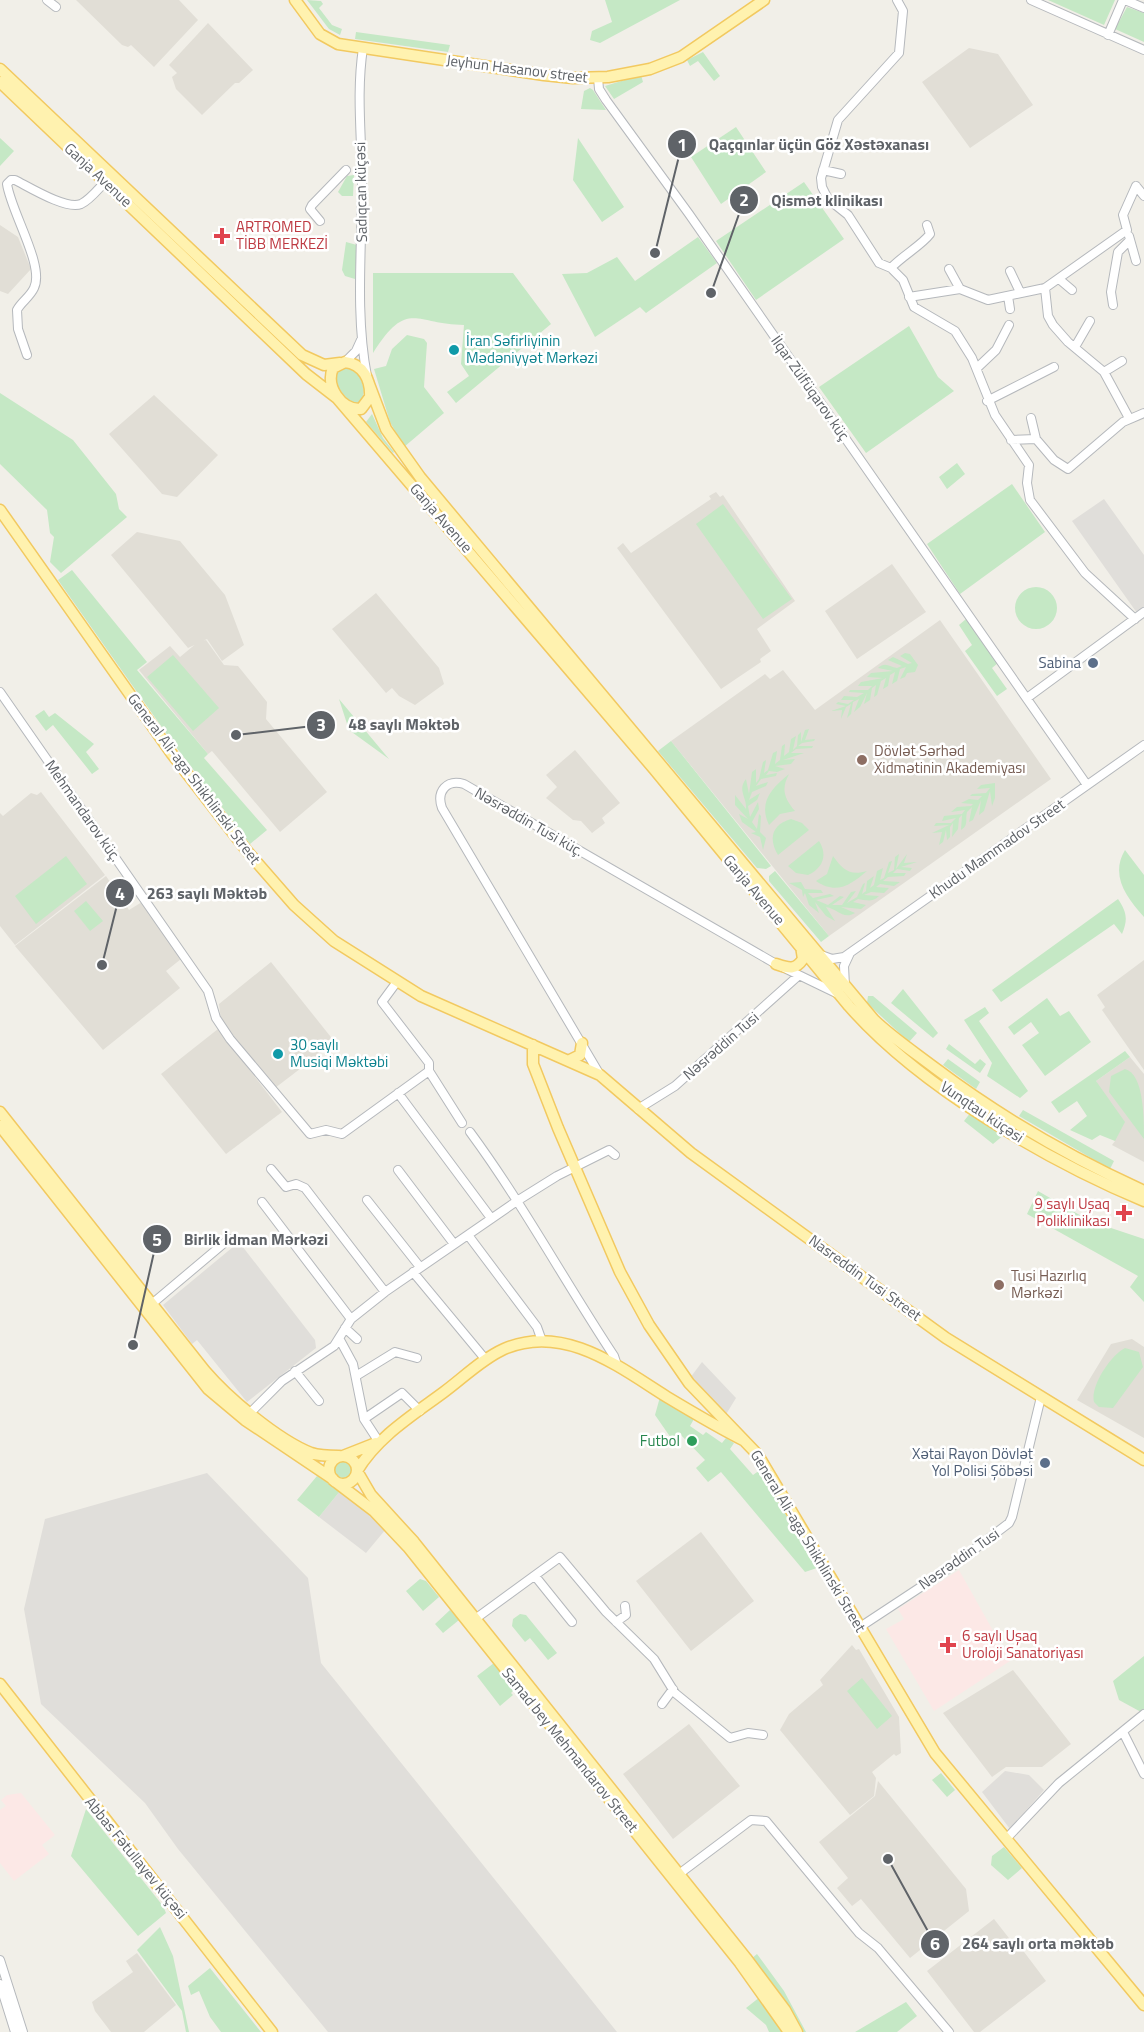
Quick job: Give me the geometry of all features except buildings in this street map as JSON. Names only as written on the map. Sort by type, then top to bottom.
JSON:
[{"type":"main road","name":"Jeyhun Hasanov street","points":[[295,0],[324,37],[333,42],[544,75],[598,78],[638,72],[681,57],[764,0]]},
{"type":"main road","name":"Ganja Avenue","points":[[0,69],[302,355],[324,365],[342,362]]},
{"type":"main road","name":"Ganja Avenue","points":[[0,82],[306,374],[337,398],[546,641],[801,946],[842,990],[856,999]]},
{"type":"main road","points":[[342,362],[360,368],[369,382],[370,397],[361,409],[349,408],[337,398],[330,377],[333,368],[342,362]]},
{"type":"main road","name":"Ganja Avenue","points":[[369,382],[386,429],[420,477],[821,955],[842,990]]},
{"type":"main road","name":"General Ali-aga Shikhlinski Street","points":[[0,510],[172,754],[277,888],[334,941],[396,982],[600,1075]]},
{"type":"main road","points":[[776,964],[789,968],[796,967],[803,959],[801,946]]},
{"type":"main road","name":"Vunqtau küçəsi","points":[[842,990],[899,1055],[944,1088],[1044,1153],[1144,1201]]},
{"type":"main road","name":"Vunqtau küçəsi","points":[[856,999],[871,1023]]},
{"type":"main road","points":[[871,1023],[949,1079],[1047,1143],[1144,1191]]},
{"type":"main road","points":[[570,1060],[580,1054],[582,1043]]},
{"type":"main road","name":"General Ali-aga Shikhlinski Street","points":[[533,1045],[533,1064],[620,1272],[664,1349],[701,1397],[758,1455],[929,1745],[1144,2005]]},
{"type":"main road","name":"Nasreddin Tusi Street","points":[[600,1075],[691,1153],[946,1338],[1144,1460]]},
{"type":"main road","name":"Samad bey Mehmandarov Street","points":[[0,1112],[222,1403],[366,1504],[397,1534],[472,1621],[680,1874],[771,1990],[797,2032]]},
{"type":"main road","name":"Samad bey Mehmandarov Street","points":[[0,1126],[148,1307],[214,1382],[250,1413],[310,1452],[341,1456]]},
{"type":"main road","points":[[380,1442],[341,1456],[330,1466],[334,1481],[350,1482],[380,1442],[486,1360],[514,1346],[542,1341],[579,1346],[617,1365],[679,1404],[743,1440]]},
{"type":"main road","points":[[679,1404],[693,1404],[701,1397]]},
{"type":"main road","points":[[341,1456],[352,1459],[357,1472]]},
{"type":"main road","name":"Samad bey Mehmandarov Street","points":[[357,1472],[371,1495],[403,1529],[472,1621],[746,1971],[789,2032]]},
{"type":"main road","name":"Abbas Fətullayev küçəsi","points":[[0,1684],[272,2032]]},
{"type":"street","points":[[47,0],[56,7]]},
{"type":"street","points":[[897,0],[903,11],[899,53],[838,120],[821,178],[824,193],[848,215],[879,263],[891,268],[903,280],[914,307],[955,331],[977,368],[987,401],[1029,465],[1028,492],[1043,518],[1085,573],[1135,619]]},
{"type":"street","points":[[1031,0],[1144,50]]},
{"type":"street","points":[[1108,35],[1124,0],[1144,8]]},
{"type":"street","name":"Sadıqcan küçəsi","points":[[363,48],[357,90],[362,172],[362,337],[369,382]]},
{"type":"street","name":"İlqar Zülfüqarov küç","points":[[598,78],[599,89],[606,100],[683,205],[1087,785]]},
{"type":"street","points":[[320,221],[310,209],[312,205],[346,170]]},
{"type":"street","points":[[823,170],[841,174]]},
{"type":"street","points":[[27,355],[18,329],[17,310],[33,290],[36,272],[10,201],[9,182],[15,180],[48,197],[76,205],[83,203],[106,181]]},
{"type":"street","points":[[1140,185],[1144,196]]},
{"type":"street","points":[[1136,261],[1123,215],[1140,185]]},
{"type":"street","points":[[891,268],[904,253],[927,238],[930,234],[927,225]]},
{"type":"street","points":[[909,297],[960,289],[988,300],[1045,288],[1085,257],[1127,230]]},
{"type":"street","points":[[1113,305],[1111,292],[1118,252],[1130,240]]},
{"type":"street","points":[[949,269],[960,289]]},
{"type":"street","points":[[1010,271],[1020,292]]},
{"type":"street","points":[[1059,279],[1072,290]]},
{"type":"street","points":[[1045,288],[1050,320],[1075,348],[1104,372],[1129,418]]},
{"type":"street","points":[[1008,296],[1010,309]]},
{"type":"street","points":[[1075,348],[1090,321]]},
{"type":"street","points":[[977,368],[996,351],[1009,325]]},
{"type":"street","points":[[342,362],[356,351],[362,337]]},
{"type":"street","points":[[1104,372],[1122,361]]},
{"type":"street","points":[[987,401],[1054,368]]},
{"type":"street","points":[[1031,418],[1036,439],[1054,460],[1068,469],[1129,418],[1144,412]]},
{"type":"street","points":[[1011,440],[1036,439]]},
{"type":"street","points":[[1027,698],[1144,612]]},
{"type":"street","name":"Mehmandarov küç.","points":[[0,692],[208,991],[216,1018],[230,1039],[310,1134],[326,1130],[342,1134],[398,1093]]},
{"type":"street","name":"Khudu Mammadov Street","points":[[850,952],[1144,745]]},
{"type":"street","name":"Nəsrəddin Tusi küç.","points":[[600,1075],[442,808],[440,795],[445,785],[451,782],[464,784],[776,964]]},
{"type":"street","points":[[821,955],[837,959],[850,952]]},
{"type":"street","points":[[776,964],[798,976],[842,990],[844,966],[850,952]]},
{"type":"street","name":"Nəsrəddin Tusi","points":[[638,1109],[675,1086],[798,976]]},
{"type":"street","points":[[396,982],[382,1002],[429,1063],[429,1071],[462,1123]]},
{"type":"street","points":[[429,1071],[398,1093],[491,1218]]},
{"type":"street","points":[[470,1132],[508,1184],[551,1259],[615,1356],[617,1365]]},
{"type":"street","points":[[250,1413],[267,1394],[295,1371],[326,1352],[340,1340],[351,1319],[384,1292],[491,1218],[575,1167],[609,1150],[615,1155]]},
{"type":"street","points":[[271,1169],[286,1187],[296,1184],[305,1188],[384,1292]]},
{"type":"street","points":[[398,1170],[454,1244]]},
{"type":"street","points":[[367,1200],[486,1360]]},
{"type":"street","points":[[262,1202],[351,1319]]},
{"type":"street","points":[[468,1235],[537,1327],[542,1341]]},
{"type":"street","points":[[148,1307],[229,1239]]},
{"type":"street","points":[[345,1328],[357,1339]]},
{"type":"street","points":[[340,1340],[353,1364],[364,1419],[380,1442]]},
{"type":"street","points":[[356,1376],[394,1352],[417,1358]]},
{"type":"street","points":[[295,1371],[319,1401]]},
{"type":"street","points":[[364,1419],[402,1392],[420,1411]]},
{"type":"street","name":"Nəsrəddin Tusi","points":[[860,1627],[951,1567],[1009,1523],[1041,1397]]},
{"type":"street","points":[[472,1621],[560,1557],[616,1622],[654,1659],[673,1689],[725,1736],[735,1737],[752,1733],[763,1735]]},
{"type":"street","points":[[535,1576],[572,1622]]},
{"type":"street","points":[[616,1622],[627,1613],[625,1606]]},
{"type":"street","points":[[662,1704],[673,1689]]},
{"type":"street","points":[[1006,1839],[1051,1790],[1144,1714]]},
{"type":"street","points":[[1123,1732],[1144,1774]]},
{"type":"street","points":[[680,1874],[751,1820],[766,1821],[859,1933],[878,1948],[949,2032]]},
{"type":"street","points":[[0,1960],[23,2032]]},
{"type":"street","points":[[0,1984],[15,2032]]},
{"type":"shaded area","points":[[76,0],[179,0],[198,20],[154,67],[131,45],[128,47],[122,45]]},
{"type":"shaded area","points":[[208,23],[253,70],[239,83],[235,83],[202,115],[176,89],[172,77],[177,73],[169,65]]},
{"type":"shaded area","points":[[969,48],[998,54],[1033,105],[970,148],[922,82]]},
{"type":"shaded area","points":[[0,225],[18,237],[31,269],[8,294],[0,291]]},
{"type":"shaded area","points":[[154,395],[218,455],[177,497],[162,494],[109,434]]},
{"type":"shaded area","points":[[716,492],[720,497],[723,495],[795,601],[757,629],[771,651],[760,659],[761,662],[721,689],[617,548],[623,543],[631,553],[711,499],[709,496]]},
{"type":"shaded area","points":[[1104,499],[1144,555],[1144,607],[1137,613],[1072,521]]},
{"type":"shaded area","points":[[137,532],[180,541],[225,595],[244,645],[222,661],[207,639],[188,648],[111,555]]},
{"type":"shaded area","points":[[892,564],[926,612],[857,659],[825,611]]},
{"type":"shaded area","points":[[376,593],[439,668],[444,684],[415,705],[399,696],[392,688],[386,693],[332,629]]},
{"type":"shaded area","name":"Dövlət Sərhəd Xidmətinin Akademiyası","points":[[940,620],[1051,779],[829,936],[671,741],[765,674],[770,679],[783,670],[815,710]]},
{"type":"shaded area","points":[[206,640],[224,665],[238,666],[267,702],[266,719],[327,792],[280,832],[212,751],[208,754],[139,670],[170,646],[180,657],[198,642]]},
{"type":"shaded area","points":[[575,750],[620,803],[602,818],[605,823],[592,833],[581,821],[573,820],[546,798],[557,787],[546,775]]},
{"type":"shaded area","points":[[41,792],[105,875],[15,945],[0,926],[0,813],[3,816],[31,793],[37,795]]},
{"type":"shaded area","points":[[106,876],[129,910],[142,902],[181,959],[166,971],[180,988],[103,1050],[15,946]]},
{"type":"shaded area","points":[[1144,960],[1144,1070],[1102,1010],[1105,1007],[1097,995]]},
{"type":"shaded area","points":[[271,962],[338,1046],[330,1053],[326,1049],[275,1088],[221,1020],[219,1004]]},
{"type":"shaded area","points":[[218,1029],[282,1112],[226,1154],[161,1074]]},
{"type":"shaded area","points":[[1130,1057],[1144,1074],[1144,1162],[1112,1145],[1115,1141],[1096,1081]]},
{"type":"shaded area","points":[[239,1242],[315,1340],[316,1348],[247,1402],[197,1340],[192,1344],[163,1305]]},
{"type":"shaded area","points":[[1132,1339],[1144,1347],[1144,1438],[1077,1400],[1111,1344]]},
{"type":"shaded area","points":[[702,1362],[736,1398],[725,1416],[690,1378]]},
{"type":"shaded area","points":[[207,1473],[308,1578],[321,1663],[617,2032],[328,2032],[178,1849],[145,1803],[41,1704],[24,1609],[45,1519]]},
{"type":"shaded area","points":[[340,1491],[386,1529],[366,1553],[319,1517]]},
{"type":"shaded area","points":[[701,1532],[754,1601],[691,1651],[636,1581]]},
{"type":"shaded area","name":"6 saylı Uşaq Uroloji Sanatoriyası","points":[[959,1570],[1010,1661],[934,1711],[886,1629],[904,1619],[898,1609]]},
{"type":"shaded area","points":[[852,1645],[856,1650],[859,1649],[899,1717],[901,1753],[896,1756],[894,1754],[872,1772],[876,1778],[874,1796],[850,1815],[780,1730],[789,1714],[823,1685],[820,1680]]},
{"type":"shaded area","points":[[1013,1670],[1071,1744],[1042,1767],[1006,1767],[992,1777],[943,1713]]},
{"type":"shaded area","points":[[689,1724],[740,1786],[673,1839],[623,1774]]},
{"type":"shaded area","points":[[1005,1771],[1029,1775],[1044,1790],[1010,1829],[982,1792]]},
{"type":"shaded area","points":[[878,1781],[966,1889],[969,1911],[910,1958],[861,1899],[852,1906],[837,1888],[848,1878],[819,1842],[875,1796]]},
{"type":"shaded area","points":[[21,1793],[55,1835],[42,1845],[49,1854],[14,1881],[0,1863],[0,1810],[6,1806],[1,1800],[7,1795]]},
{"type":"shaded area","points":[[994,1919],[1012,1942],[1015,1940],[1046,1981],[980,2032],[974,2032],[927,1971]]},
{"type":"shaded area","points":[[137,1953],[176,2005],[144,2032],[111,2032],[95,2011],[92,2002],[133,1972],[126,1961]]},
{"type":"green space","points":[[307,0],[321,1],[323,4],[319,8],[332,25],[342,29],[340,35],[329,29]]},
{"type":"green space","points":[[605,0],[680,0],[600,43],[590,40],[592,31],[612,22]]},
{"type":"green space","points":[[1048,0],[1115,0],[1104,25]]},
{"type":"green space","points":[[1127,7],[1144,13],[1144,42],[1115,29]]},
{"type":"green space","points":[[356,32],[450,45],[448,52],[355,39]]},
{"type":"green space","points":[[703,52],[720,76],[714,81],[698,61],[690,66],[687,60]]},
{"type":"green space","points":[[641,75],[643,82],[614,99],[605,86]]},
{"type":"green space","points":[[590,88],[606,110],[581,109],[584,91]]},
{"type":"green space","points":[[736,127],[766,172],[721,204],[691,157]]},
{"type":"green space","points":[[0,138],[14,151],[0,166]]},
{"type":"green space","points":[[578,138],[624,207],[602,222],[573,180]]},
{"type":"green space","points":[[354,175],[353,196],[342,196],[338,192],[347,176]]},
{"type":"green space","points":[[804,182],[844,239],[756,300],[716,241]]},
{"type":"green space","points":[[698,237],[717,263],[646,313],[640,307],[595,337],[562,274],[587,273],[617,257],[635,281]]},
{"type":"green space","points":[[346,242],[357,245],[355,279],[345,276],[342,270]]},
{"type":"green space","points":[[373,273],[513,273],[551,324],[456,403],[447,392],[469,376],[461,364],[464,325],[413,318],[404,320],[395,325],[373,353]]},
{"type":"green space","points":[[909,326],[938,377],[954,391],[866,453],[819,387]]},
{"type":"green space","points":[[407,335],[424,339],[427,343],[424,387],[444,413],[404,447],[390,422],[374,369],[386,366],[392,349]]},
{"type":"green space","points":[[351,366],[361,380],[364,390],[358,404],[348,400],[335,384],[335,372]]},
{"type":"green space","points":[[0,393],[73,440],[116,494],[119,509],[127,517],[61,573],[50,562],[54,537],[50,533],[47,510],[0,464]]},
{"type":"green space","points":[[372,414],[383,438],[393,453],[366,422]]},
{"type":"green space","points":[[957,463],[965,474],[947,489],[939,477]]},
{"type":"green space","points":[[1012,484],[1045,532],[960,594],[927,544]]},
{"type":"green space","points":[[723,504],[792,599],[763,619],[696,524]]},
{"type":"green space","points":[[72,570],[147,662],[137,670],[208,754],[204,758],[267,830],[250,844],[173,743],[58,580]]},
{"type":"green space","points":[[1036,587],[1044,588],[1051,593],[1056,600],[1056,616],[1051,623],[1044,628],[1036,629],[1028,628],[1021,623],[1016,616],[1015,608],[1016,600],[1021,593],[1028,588]]},
{"type":"green space","points":[[966,619],[998,663],[992,668],[1007,689],[997,696],[965,651],[972,645],[959,625]]},
{"type":"green space","points":[[905,653],[910,654],[918,665],[915,672],[907,673],[900,679],[906,667],[900,669],[897,681],[892,684],[895,672],[890,675],[888,686],[883,689],[886,678],[881,681],[877,695],[874,697],[876,685],[872,688],[870,700],[864,704],[867,693],[860,707],[854,712],[859,699],[853,702],[851,714],[847,718],[851,704],[846,707],[841,719],[842,710],[831,711],[846,706],[836,704],[838,702],[848,704],[854,700],[841,700],[844,696],[857,697],[864,693],[849,692],[850,690],[868,690],[872,686],[858,686],[861,682],[883,678],[867,677],[871,673],[893,671],[878,668],[881,666],[897,668],[902,666],[888,660],[893,657],[908,664],[912,663],[900,656]]},
{"type":"green space","points":[[173,655],[219,708],[193,731],[147,677]]},
{"type":"green space","points":[[339,699],[389,759],[349,730]]},
{"type":"green space","points":[[44,710],[49,717],[55,713],[94,744],[86,752],[99,769],[92,774],[53,725],[46,731],[35,716]]},
{"type":"green space","points":[[809,729],[805,740],[815,739],[814,741],[798,746],[813,746],[812,748],[796,749],[791,753],[804,753],[783,760],[795,759],[791,764],[775,766],[785,769],[777,772],[769,771],[766,775],[777,773],[776,776],[761,779],[756,786],[768,782],[766,786],[752,792],[749,800],[760,793],[757,800],[748,806],[750,817],[758,802],[759,809],[752,822],[757,829],[759,814],[761,816],[760,832],[766,838],[763,850],[760,837],[751,833],[756,832],[742,822],[739,814],[748,819],[735,805],[735,795],[746,809],[742,787],[746,779],[749,794],[752,772],[756,769],[756,783],[763,762],[766,760],[764,773],[768,770],[773,753],[777,751],[775,764],[780,760],[782,746],[785,744],[784,756],[789,752],[791,739],[796,736],[793,750],[797,746],[798,735],[801,732],[801,742],[805,730]]},
{"type":"green space","points":[[671,741],[771,866],[766,869],[757,868],[658,751]]},
{"type":"green space","points":[[789,774],[784,789],[788,802],[795,811],[780,814],[769,825],[765,809],[768,796]]},
{"type":"green space","points":[[995,783],[995,798],[992,806],[990,791],[984,811],[979,815],[981,800],[973,820],[969,822],[972,807],[967,812],[966,824],[963,828],[961,830],[962,815],[959,818],[958,829],[952,837],[953,823],[950,827],[950,837],[947,840],[946,830],[943,842],[939,845],[942,832],[932,833],[949,825],[934,826],[936,823],[951,823],[956,818],[942,821],[944,816],[962,814],[965,810],[951,812],[957,807],[971,806],[973,804],[961,803],[969,799],[978,800],[982,796],[970,796],[986,793],[990,788],[977,789],[981,785]]},
{"type":"green space","points":[[791,819],[802,823],[809,830],[778,855],[773,843],[774,833],[780,824]]},
{"type":"green space","points":[[819,841],[823,856],[817,869],[808,875],[796,873],[788,866]]},
{"type":"green space","points":[[1125,850],[1144,875],[1144,917],[1131,902],[1122,885],[1119,868]]},
{"type":"green space","points":[[899,854],[896,869],[907,854],[904,863],[917,862],[901,867],[912,868],[910,871],[897,869],[893,873],[906,873],[904,876],[888,877],[883,881],[900,882],[894,886],[880,884],[876,887],[889,888],[884,893],[871,892],[864,895],[879,896],[874,900],[858,899],[853,902],[866,905],[861,909],[841,907],[855,913],[851,915],[844,915],[826,907],[835,921],[826,916],[815,902],[819,913],[809,905],[805,893],[803,897],[802,890],[789,883],[801,882],[805,889],[821,890],[823,893],[808,893],[813,898],[830,894],[834,896],[816,900],[828,905],[840,896],[844,897],[832,905],[842,905],[851,892],[856,891],[847,903],[857,897],[865,883],[862,894],[866,891],[867,881],[874,876],[870,888],[874,885],[877,871],[883,868],[880,880],[884,878],[889,862],[892,861],[888,873],[894,870],[895,857]]},
{"type":"green space","points":[[66,856],[87,884],[36,924],[15,896]]},
{"type":"green space","points":[[833,856],[847,871],[856,873],[867,871],[849,884],[837,888],[823,885],[816,881],[827,874]]},
{"type":"green space","points":[[775,871],[829,936],[821,942],[769,881],[769,876]]},
{"type":"green space","points":[[1118,899],[1126,916],[1122,934],[1114,924],[1001,1002],[992,990]]},
{"type":"green space","points":[[86,901],[103,921],[90,931],[74,911]]},
{"type":"green space","points":[[903,989],[938,1033],[933,1038],[891,1003]]},
{"type":"green space","points":[[868,996],[873,996],[917,1033],[909,1042],[867,1003]]},
{"type":"green space","points":[[1047,998],[1060,1016],[1069,1011],[1091,1042],[1045,1076],[1022,1045],[1039,1033],[1031,1022],[1014,1035],[1008,1027]]},
{"type":"green space","points":[[985,1007],[989,1013],[979,1021],[1028,1091],[1020,1098],[987,1076],[992,1063],[964,1020]]},
{"type":"green space","points":[[949,1044],[975,1064],[980,1059],[986,1064],[980,1073],[946,1049]]},
{"type":"green space","points":[[1125,1051],[1130,1057],[1096,1081],[1125,1122],[1115,1141],[1100,1135],[1092,1140],[1070,1130],[1087,1116],[1077,1101],[1059,1113],[1051,1102]]},
{"type":"green space","points":[[948,1059],[980,1082],[976,1089],[943,1065]]},
{"type":"green space","points":[[1125,1069],[1136,1079],[1142,1098],[1144,1139],[1109,1092],[1111,1076]]},
{"type":"green space","points":[[1023,1110],[1114,1161],[1110,1169],[1019,1116]]},
{"type":"green space","points":[[971,1112],[1005,1134],[993,1144],[964,1121]]},
{"type":"green space","points":[[1038,1191],[1090,1221],[1144,1239],[1144,1302],[1130,1287],[1138,1276],[1027,1214]]},
{"type":"green space","points":[[1125,1348],[1139,1352],[1143,1367],[1113,1408],[1099,1407],[1094,1402],[1098,1380],[1108,1364]]},
{"type":"green space","points":[[660,1397],[694,1419],[690,1426],[703,1435],[706,1432],[722,1443],[726,1438],[734,1443],[730,1449],[753,1475],[760,1470],[817,1568],[805,1572],[721,1472],[708,1482],[696,1468],[705,1460],[679,1433],[671,1438],[655,1415]]},
{"type":"green space","points":[[343,1461],[349,1464],[352,1470],[349,1476],[343,1479],[337,1476],[334,1470],[337,1464]]},
{"type":"green space","points":[[317,1476],[340,1491],[319,1517],[297,1500]]},
{"type":"green space","points":[[420,1579],[426,1581],[439,1597],[423,1611],[406,1591]]},
{"type":"green space","points":[[450,1610],[459,1620],[443,1633],[435,1624]]},
{"type":"green space","points":[[520,1614],[526,1615],[557,1653],[548,1660],[530,1638],[525,1642],[512,1626],[513,1619]]},
{"type":"green space","points":[[1144,1656],[1144,1710],[1141,1712],[1119,1700],[1113,1681]]},
{"type":"green space","points":[[494,1663],[515,1689],[511,1693],[513,1695],[500,1706],[477,1676]]},
{"type":"green space","points":[[862,1678],[892,1716],[877,1729],[847,1691]]},
{"type":"green space","points":[[941,1773],[955,1790],[947,1797],[932,1780]]},
{"type":"green space","points":[[86,1809],[163,1906],[166,1913],[138,1936],[71,1856]]},
{"type":"green space","points":[[1004,1847],[1022,1868],[1008,1880],[991,1865],[992,1856]]},
{"type":"green space","points":[[160,1927],[173,1956],[189,2032],[186,2032],[182,2011],[137,1950]]},
{"type":"green space","points":[[757,1954],[784,1991],[806,2032],[801,2032],[751,1959]]},
{"type":"green space","points":[[210,1968],[261,2032],[221,2032],[210,2017],[199,1991],[191,1995],[188,1986]]},
{"type":"green space","points":[[760,1997],[783,2032],[769,2032],[766,2025],[746,2008]]},
{"type":"green space","points":[[906,2002],[917,2016],[897,2032],[855,2032]]},
{"type":"place","name":"ARTROMED TİBB MERKEZİ","points":[[222,236]]},
{"type":"place","name":"Qaçqınlar üçün Göz Xəstəxanası","points":[[655,253]]},
{"type":"place","name":"Qismət klinikası","points":[[711,293]]},
{"type":"place","name":"İran Səfirliyinin Mədəniyyət Mərkəzi","points":[[454,350]]},
{"type":"place","name":"Sabina","points":[[1093,663]]},
{"type":"place","name":"48 saylı Məktəb","points":[[236,735]]},
{"type":"place","name":"Dövlət Sərhəd Xidmətinin Akademiyası","points":[[862,760]]},
{"type":"place","name":"263 saylı Məktəb","points":[[102,965]]},
{"type":"place","name":"30 saylı Musiqi Məktəbi","points":[[278,1054]]},
{"type":"place","name":"9 saylı Uşaq Poliklinikası","points":[[1124,1213]]},
{"type":"place","name":"Tusi Hazırlıq Mərkəzi","points":[[999,1285]]},
{"type":"place","name":"Birlik İdman Mərkəzi","points":[[133,1345]]},
{"type":"place","name":"Futbol","points":[[692,1441]]},
{"type":"place","name":"Xətai Rayon Dövlət Yol Polisi Şöbəsi","points":[[1045,1463]]},
{"type":"place","name":"6 saylı Uşaq Uroloji Sanatoriyası","points":[[948,1645]]},
{"type":"place","name":"264 saylı orta məktəb","points":[[888,1859]]}]
